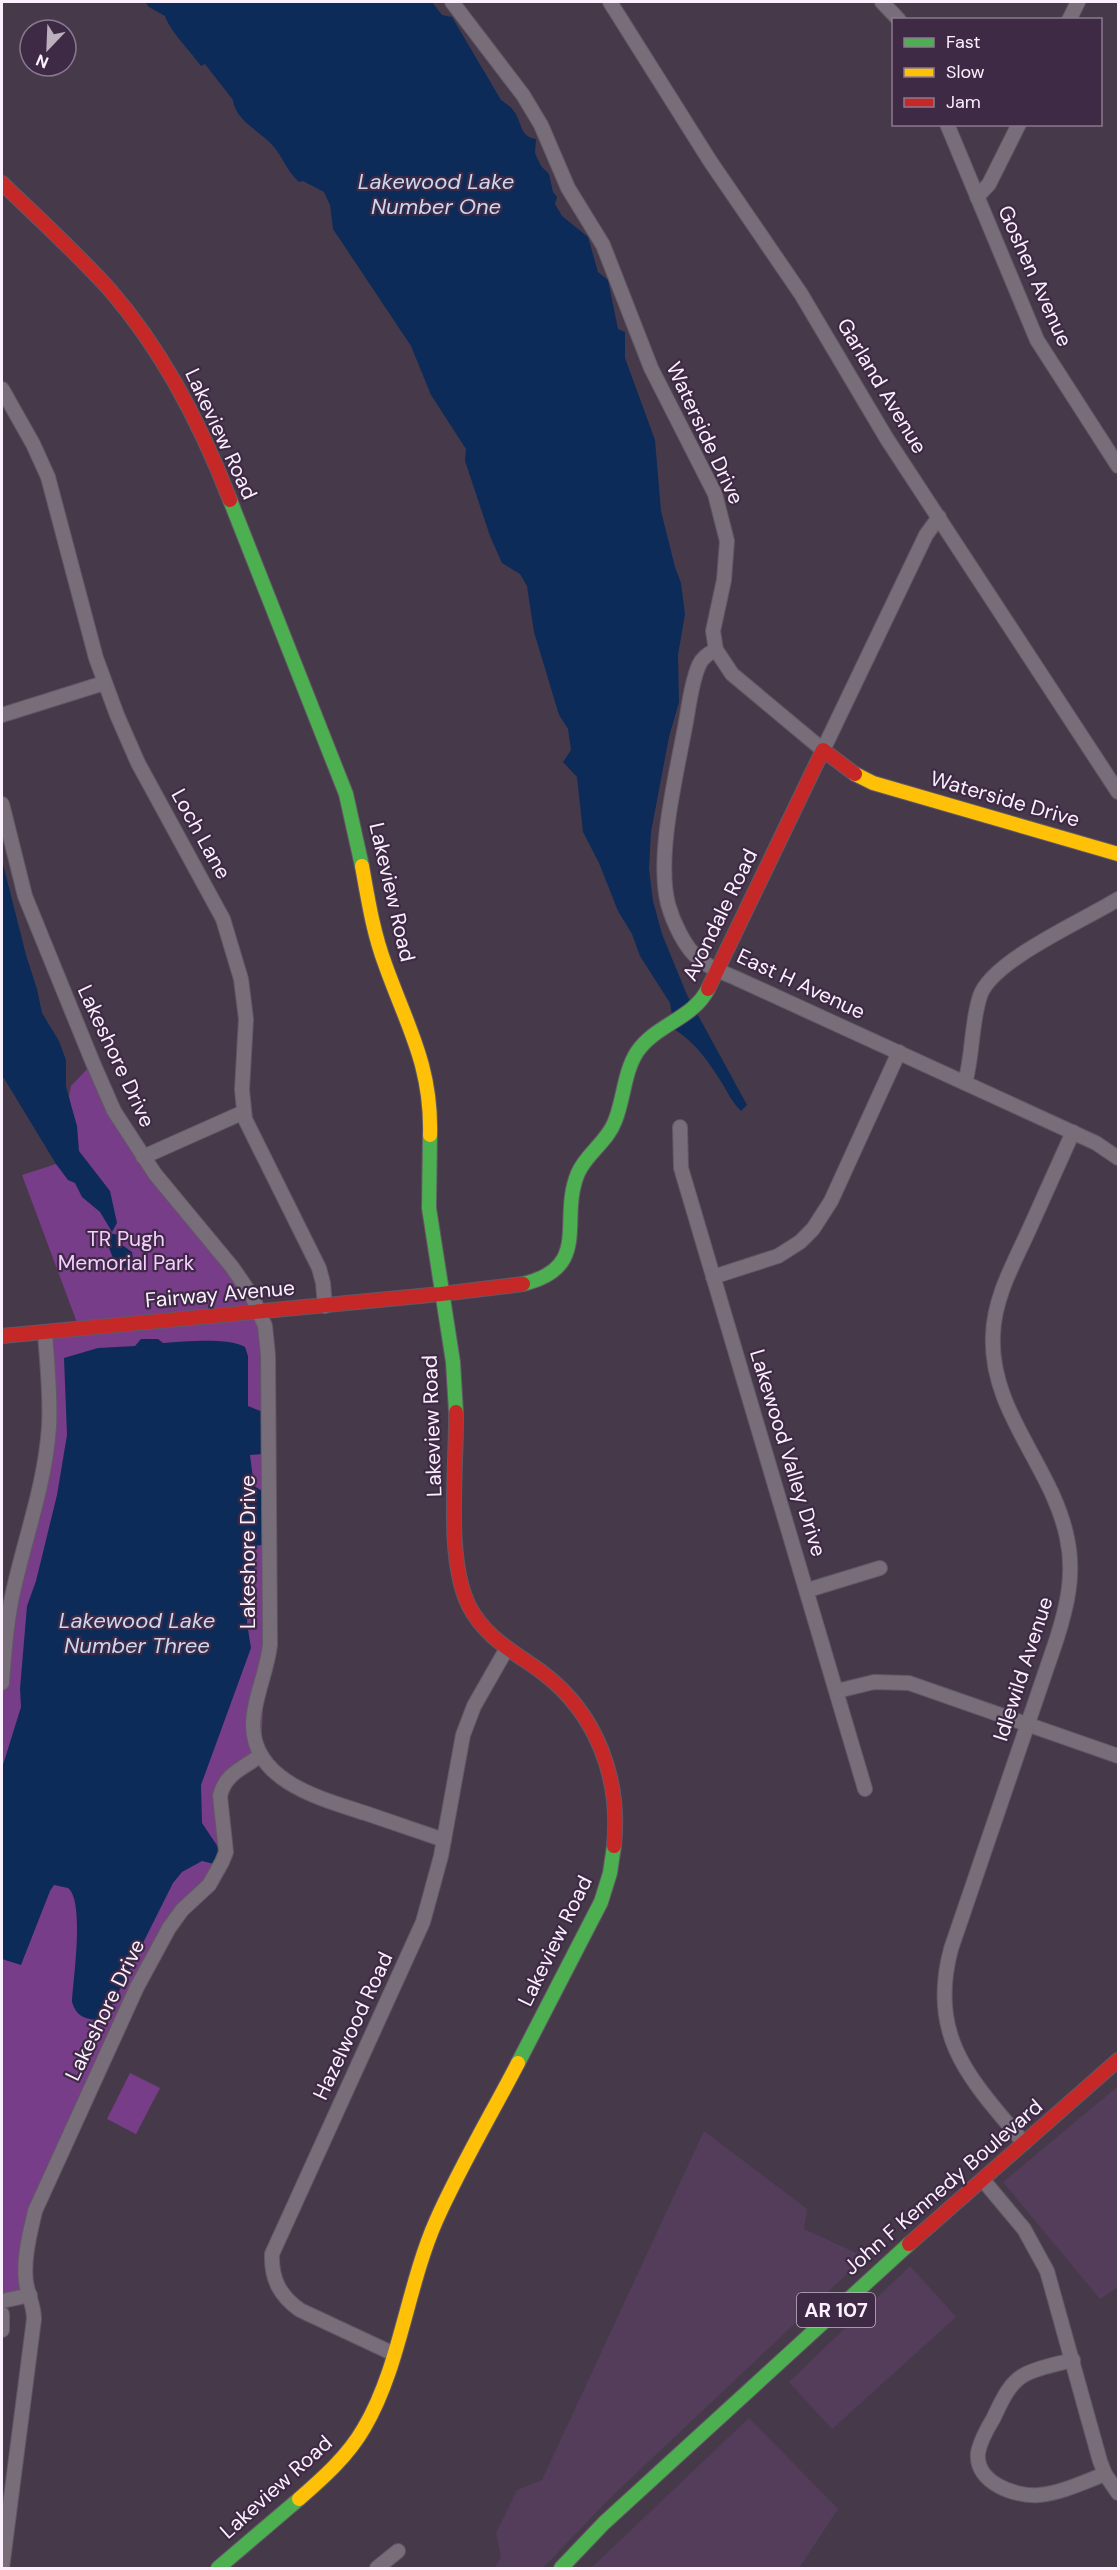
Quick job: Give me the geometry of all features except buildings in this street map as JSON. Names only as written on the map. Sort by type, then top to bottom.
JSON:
[{"type":"street","name":"Waterside Drive","points":[[452,2],[523,94],[541,125],[568,188],[603,245],[651,368],[715,494],[728,541],[724,580],[713,631],[716,650],[732,674],[854,774],[873,783],[1119,854]]},
{"type":"street","name":"Garland Avenue","points":[[610,2],[710,161],[801,294],[887,439],[1119,792]]},
{"type":"street","points":[[882,2],[897,18]]},
{"type":"street","points":[[1070,18],[1078,2]]},
{"type":"street","name":"Goshen Avenue","points":[[948,126],[1036,340],[1119,466]]},
{"type":"street","points":[[977,197],[989,184],[1018,126]]},
{"type":"street","name":"Lakeview Road","points":[[2,183],[85,264],[143,333],[182,394],[202,432],[227,490],[346,794],[356,827],[379,946],[422,1056],[430,1101],[429,1208],[455,1384],[457,1422],[454,1550],[460,1583],[470,1609],[481,1625],[506,1650],[544,1674],[568,1695],[588,1722],[602,1747],[615,1797],[617,1836],[613,1864],[601,1902],[436,2222],[427,2243],[381,2397],[354,2443],[319,2482],[218,2568]]},
{"type":"street","name":"Loch Lane","points":[[2,389],[33,444],[48,477],[104,682],[138,763],[223,919],[241,979],[246,1019],[243,1112],[251,1135],[318,1268],[323,1283],[325,1306]]},
{"type":"street","name":"Avondale Road","points":[[441,1294],[534,1282],[554,1271],[561,1263],[570,1243],[571,1201],[579,1171],[615,1123],[630,1066],[637,1052],[652,1034],[697,1006],[718,969],[926,535],[939,518]]},
{"type":"street","name":"East H Avenue","points":[[716,650],[699,665],[691,695],[664,866],[668,904],[681,933],[701,961],[1073,1132],[1104,1147],[1119,1158]]},
{"type":"street","points":[[2,715],[104,682]]},
{"type":"street","name":"Lakeshore Drive","points":[[2,804],[14,860],[40,936],[114,1111],[143,1157],[240,1278],[262,1315],[267,1347],[270,1645],[253,1726],[261,1755],[233,1772],[221,1789],[226,1852],[209,1885],[182,1910],[168,1928],[137,1987],[34,2211],[26,2281],[34,2319],[2,2568]]},
{"type":"street","points":[[965,1083],[971,1061],[980,994],[994,974],[1018,957],[1119,899]]},
{"type":"street","points":[[714,1277],[778,1256],[800,1242],[813,1229],[831,1201],[899,1052]]},
{"type":"street","points":[[143,1157],[243,1112]]},
{"type":"street","name":"Lakewood Valley Drive","points":[[681,1127],[681,1168],[808,1590],[865,1789]]},
{"type":"street","name":"Idlewild Avenue","points":[[1024,2144],[978,2090],[964,2068],[948,2025],[944,1998],[951,1949],[1066,1610],[1070,1584],[1067,1538],[1055,1501],[1010,1411],[998,1380],[993,1335],[995,1314],[1003,1289],[1073,1132]]},
{"type":"street","name":"Fairway Avenue","points":[[2,1336],[441,1294]]},
{"type":"street","points":[[2,1683],[6,1630],[12,1595],[29,1533],[45,1456],[50,1390],[45,1332]]},
{"type":"street","points":[[808,1590],[880,1568]]},
{"type":"street","name":"Hazelwood Road","points":[[394,2354],[300,2310],[290,2303],[275,2281],[272,2254],[423,1922],[444,1840],[463,1735],[469,1717],[506,1650]]},
{"type":"street","points":[[837,1691],[874,1682],[909,1683],[1119,1756]]},
{"type":"street","points":[[261,1755],[272,1770],[302,1790],[444,1840]]},
{"type":"street","name":"John F Kennedy Boulevard","points":[[561,2568],[604,2523],[849,2297],[1119,2060]]},
{"type":"street","points":[[983,2180],[1019,2223],[1039,2253],[1054,2290],[1105,2474],[1119,2493]]},
{"type":"street","points":[[2,2301],[30,2295]]},
{"type":"street","points":[[2,2314],[2,2330]]},
{"type":"street","points":[[1073,2360],[1031,2371],[1012,2385],[983,2438],[978,2451],[979,2462],[990,2480],[1001,2487],[1030,2495],[1041,2495],[1105,2474]]},
{"type":"street","points":[[377,2568],[398,2551]]},
{"type":"shaded area","points":[[1118,2086],[1118,2287],[1100,2299],[1003,2182]]},
{"type":"shaded area","points":[[704,2131],[807,2209],[804,2229],[865,2257],[608,2500],[543,2568],[494,2568],[501,2558],[496,2533],[517,2490],[542,2480]]},
{"type":"shaded area","points":[[910,2266],[956,2317],[832,2429],[789,2382]]},
{"type":"shaded area","points":[[749,2418],[838,2509],[799,2568],[591,2568]]},
{"type":"green space","name":"Lakewood Lake Number Three","points":[[93,1063],[125,1128],[262,1315],[264,1679],[261,1755],[220,1796],[218,1860],[182,1910],[35,2211],[30,2295],[2,2301],[2,1683],[42,1474],[45,1332],[79,1328],[22,1175],[56,1164],[78,1142],[69,1096],[71,1086]]},
{"type":"green space","points":[[130,2073],[160,2088],[136,2134],[107,2119]]},
{"type":"water","name":"Lakewood Lake Number One","points":[[145,2],[432,2],[442,15],[452,17],[501,100],[516,114],[526,135],[536,139],[535,153],[541,166],[549,174],[553,192],[557,197],[555,204],[562,216],[588,237],[598,272],[608,280],[618,329],[625,332],[625,358],[655,440],[661,511],[681,583],[685,614],[678,655],[679,702],[669,737],[651,832],[649,869],[653,901],[662,934],[687,995],[747,1105],[741,1111],[701,1053],[674,1029],[670,1003],[640,956],[632,934],[618,911],[599,863],[583,832],[577,777],[563,762],[571,750],[568,729],[559,715],[534,632],[527,586],[520,574],[502,563],[490,536],[465,461],[466,449],[431,395],[411,346],[333,229],[330,205],[324,192],[303,181],[299,182],[295,178],[274,147],[239,114],[233,100],[205,64],[201,66],[171,28],[165,16],[149,7]]},
{"type":"water","points":[[2,860],[42,1013],[59,1041],[66,1060],[66,1087],[77,1126],[79,1151],[110,1191],[117,1223],[112,1232],[100,1212],[82,1197],[75,1183],[68,1180],[56,1164],[2,1075]]},
{"type":"water","points":[[109,1233],[119,1235],[122,1245],[132,1252],[134,1265],[122,1268],[110,1264],[113,1258],[107,1243]]},
{"type":"water","name":"Lakewood Lake Number Three","points":[[141,1339],[158,1339],[163,1343],[217,1341],[245,1347],[248,1356],[248,1406],[263,1412],[262,1454],[250,1455],[254,1486],[264,1492],[262,1545],[251,1546],[255,1572],[249,1590],[247,1623],[251,1648],[201,1785],[202,1823],[220,1850],[214,1864],[202,1861],[182,1872],[173,1883],[110,2009],[97,2020],[81,2016],[72,2002],[77,1924],[73,1896],[68,1888],[54,1885],[50,1891],[21,1965],[2,1959],[2,1768],[21,1707],[20,1689],[27,1606],[36,1581],[57,1495],[67,1435],[64,1358],[98,1348],[135,1346]]},
{"type":"traffic: fast","points":[[230,500],[346,794],[362,866]]},
{"type":"traffic: fast","points":[[523,1284],[545,1276],[558,1266],[566,1254],[573,1191],[578,1173],[612,1128],[629,1068],[637,1052],[645,1042],[693,1008],[708,989]]},
{"type":"traffic: fast","points":[[430,1135],[429,1208],[453,1362],[456,1412]]},
{"type":"traffic: fast","points":[[518,2063],[601,1902],[610,1873],[614,1846]]},
{"type":"traffic: fast","points":[[561,2568],[604,2523],[909,2244]]},
{"type":"traffic: fast","points":[[218,2568],[299,2499]]},
{"type":"traffic: slow","points":[[855,774],[873,783],[1118,854]]},
{"type":"traffic: slow","points":[[362,866],[381,952],[422,1067],[430,1110],[430,1135]]},
{"type":"traffic: slow","points":[[299,2499],[343,2457],[364,2428],[386,2379],[426,2246],[436,2221],[465,2161],[518,2063]]},
{"type":"traffic: jam","points":[[2,183],[97,276],[147,338],[164,363],[193,417],[230,500]]},
{"type":"traffic: jam","points":[[708,989],[823,750],[855,774]]},
{"type":"traffic: jam","points":[[2,1336],[441,1294],[523,1284]]},
{"type":"traffic: jam","points":[[456,1412],[455,1538],[457,1563],[469,1606],[492,1636],[562,1689],[591,1728],[609,1773],[615,1821],[614,1846]]},
{"type":"traffic: jam","points":[[909,2244],[1118,2060]]},
{"type":"park label","name":"TR Pugh Memorial Park","points":[[126,1251]]}]
